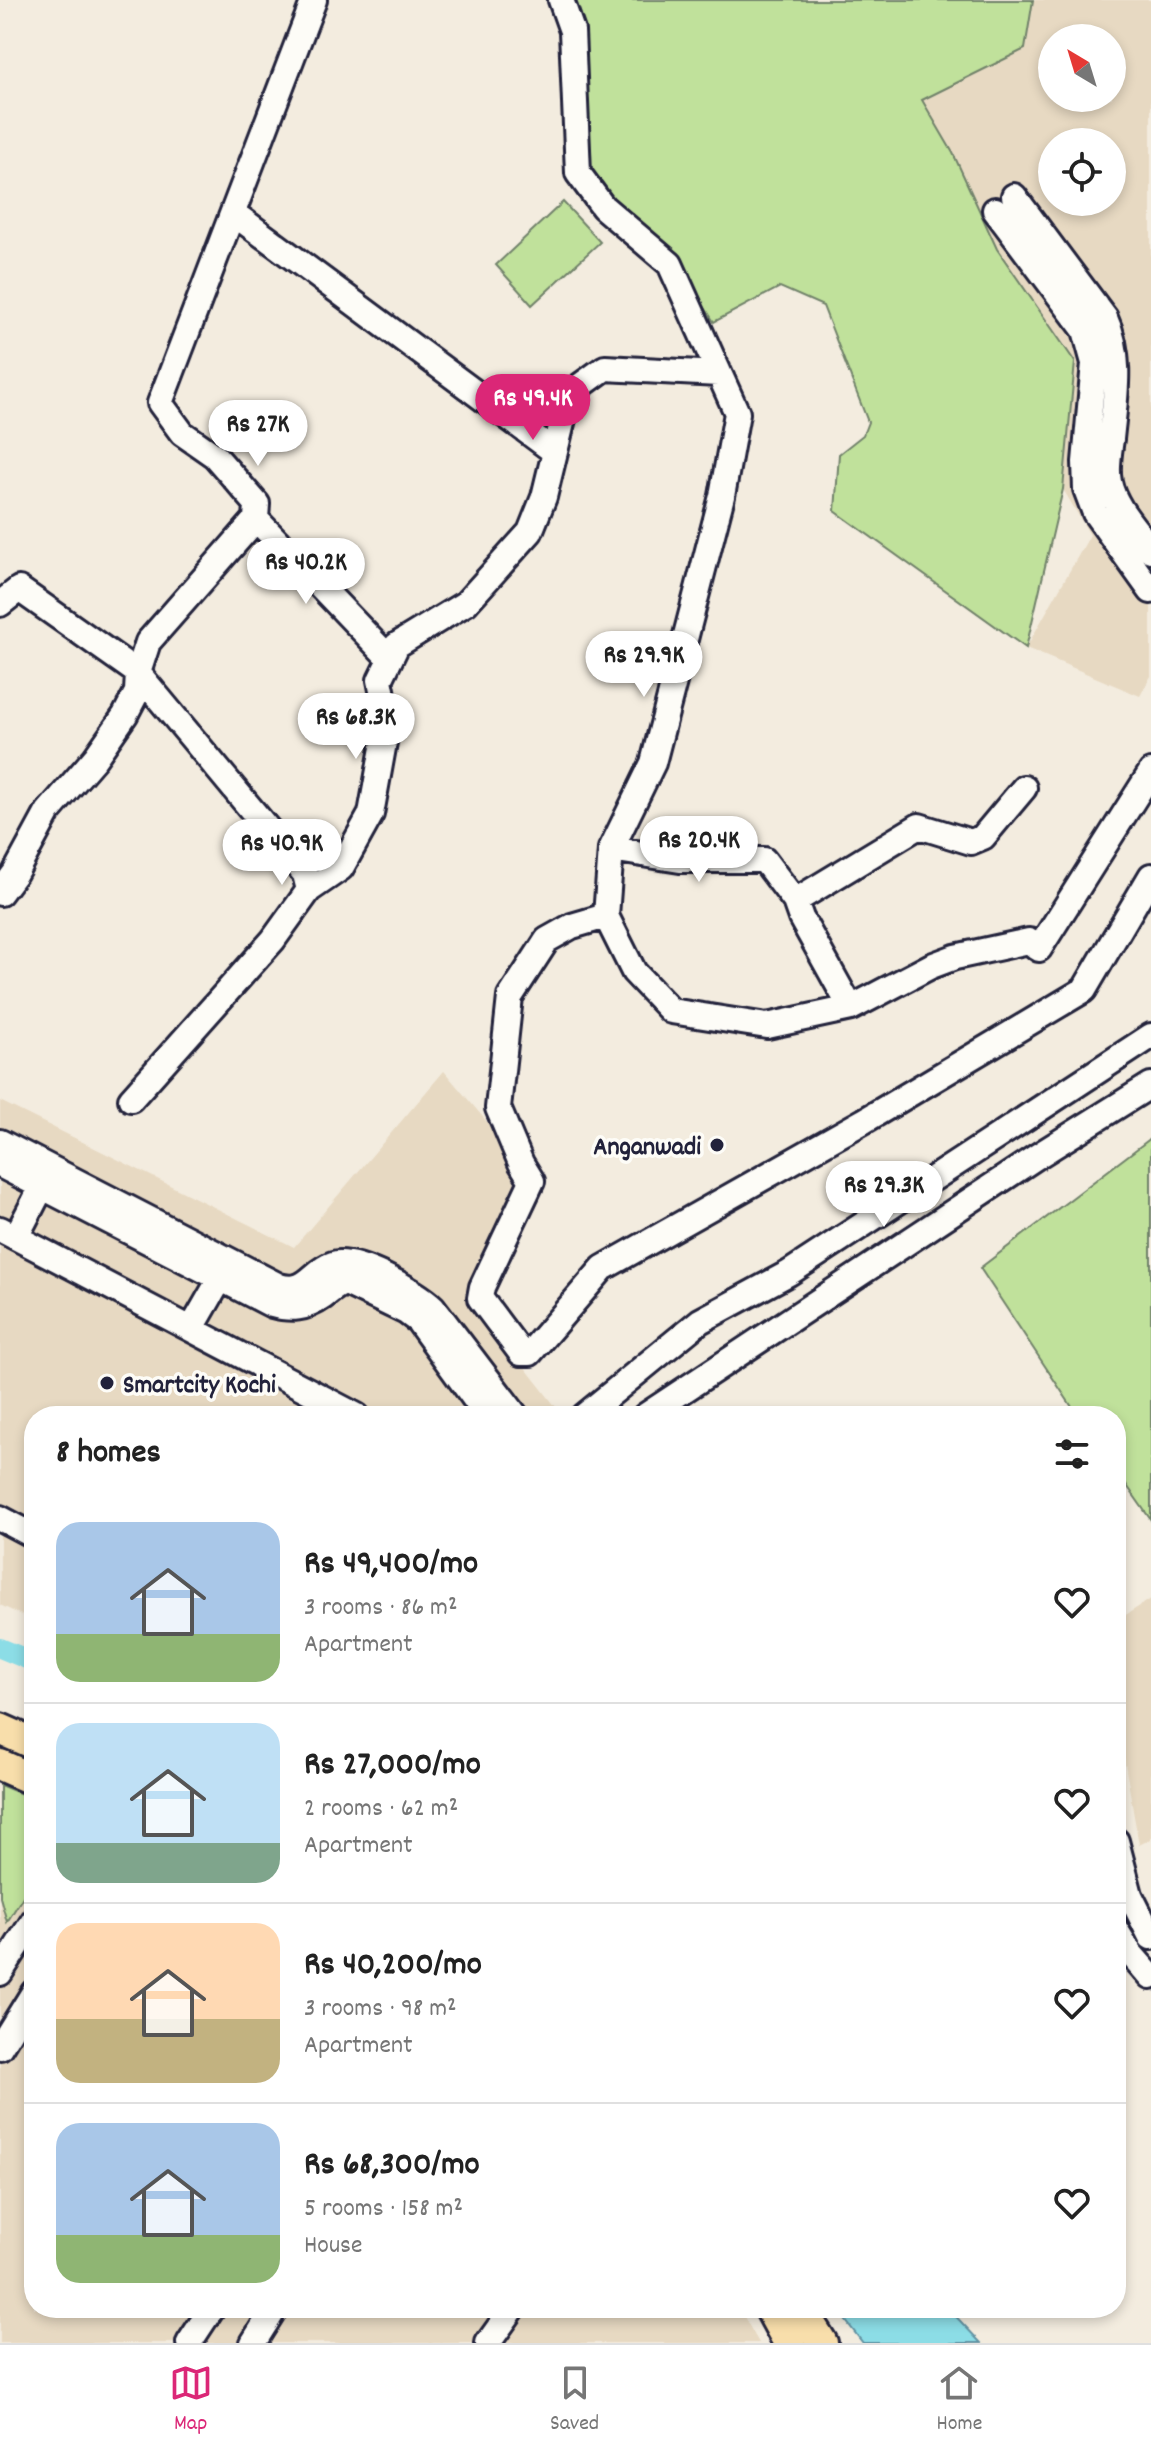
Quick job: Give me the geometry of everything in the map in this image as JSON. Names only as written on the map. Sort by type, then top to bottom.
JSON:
[{"type":"main road","points":[[0,1729],[24,1740]]},
{"type":"main road","points":[[0,1765],[24,1776]]},
{"type":"main road","points":[[775,2318],[789,2343]]},
{"type":"main road","points":[[806,2318],[822,2343]]},
{"type":"street","points":[[0,893],[15,873],[48,812],[95,758],[125,715],[137,692],[138,673],[148,642],[256,519],[257,504],[215,456],[182,433],[160,403],[314,0]]},
{"type":"street","points":[[561,0],[572,31],[578,173],[603,207],[670,264],[737,413],[722,496],[653,763],[611,849],[606,916],[634,972],[671,1011],[767,1026],[851,1008],[931,966],[955,957],[1029,941],[1039,949],[1151,772]]},
{"type":"street","points":[[1151,550],[1116,501],[1110,484],[1117,362],[1112,333],[1105,318],[1004,203],[1085,330],[1094,363],[1085,462],[1086,489],[1095,513],[1151,591]]},
{"type":"street","points":[[233,213],[555,452]]},
{"type":"street","points":[[131,1099],[273,940],[309,890],[341,868],[371,814],[388,720],[380,680],[390,659],[397,645],[466,603],[530,532],[544,497],[569,394],[605,368],[719,374]]},
{"type":"street","points":[[256,519],[390,659]]},
{"type":"street","points":[[0,604],[19,589],[138,673],[305,874],[309,890]]},
{"type":"street","points":[[795,901],[919,826],[971,842],[983,837],[1024,788]]},
{"type":"street","points":[[611,849],[680,860],[764,860],[795,901],[801,918],[851,1008]]},
{"type":"street","points":[[606,916],[572,926],[547,940],[510,997],[498,1108],[532,1181],[482,1287],[480,1298],[521,1353],[530,1353],[603,1268],[864,1121],[1084,990],[1151,876]]},
{"type":"street","points":[[596,1406],[700,1321],[789,1273],[1151,1036]]},
{"type":"street","points":[[660,1406],[1036,1157],[1151,1085]]},
{"type":"street","points":[[0,1142],[46,1179]]},
{"type":"street","points":[[0,1165],[46,1179],[225,1270],[272,1305],[287,1309],[309,1304],[339,1284],[346,1283],[406,1312],[418,1321],[480,1406]]},
{"type":"street","points":[[46,1179],[8,1233],[338,1406]]},
{"type":"street","points":[[225,1270],[289,1289],[308,1282],[332,1264],[349,1262],[417,1294],[433,1307],[508,1406]]},
{"type":"street","points":[[192,1328],[225,1270]]},
{"type":"street","points":[[0,1518],[24,1531]]},
{"type":"street","points":[[1126,1880],[1151,1937]]},
{"type":"street","points":[[0,1973],[24,1936]]},
{"type":"street","points":[[1126,1946],[1151,1977]]},
{"type":"street","points":[[0,2047],[24,2008]]},
{"type":"street","points":[[189,2343],[205,2318]]},
{"type":"street","points":[[253,2343],[269,2318]]},
{"type":"street","points":[[488,2343],[506,2318]]},
{"type":"shaded area","points":[[1033,0],[1151,0],[1151,676],[1140,696],[1026,648],[1090,535],[1063,489],[1075,362],[997,249],[953,153],[921,99],[1024,49]]},
{"type":"shaded area","points":[[444,1071],[532,1175],[473,1301],[555,1406],[24,1406],[24,1616],[0,1605],[0,1101],[294,1247]]},
{"type":"shaded area","points":[[1151,1599],[1151,1839],[1139,1845],[1126,1769],[1126,1615]]},
{"type":"shaded area","points":[[0,1798],[24,1809],[24,2318],[745,2318],[759,2343],[0,2343]]},
{"type":"green space","points":[[568,0],[1033,0],[1025,49],[922,100],[953,153],[997,249],[1075,362],[1063,489],[1026,648],[835,511],[839,454],[863,435],[868,422],[823,306],[780,287],[714,322],[675,260],[585,174]]},
{"type":"green space","points":[[563,202],[600,242],[532,305],[496,265]]},
{"type":"green space","points":[[1151,1138],[1151,1520],[1126,1484],[1126,1406],[1071,1406],[980,1268]]},
{"type":"green space","points":[[0,1785],[24,1795],[24,1895],[7,1922],[0,1897]]},
{"type":"water","points":[[844,2318],[957,2318],[981,2343],[863,2343]]},
{"type":"waterway","points":[[0,1648],[24,1658]]},
{"type":"place","name":"Anganwadi","points":[[717,1145]]},
{"type":"place","name":"Smartcity Kochi","points":[[107,1383]]}]
